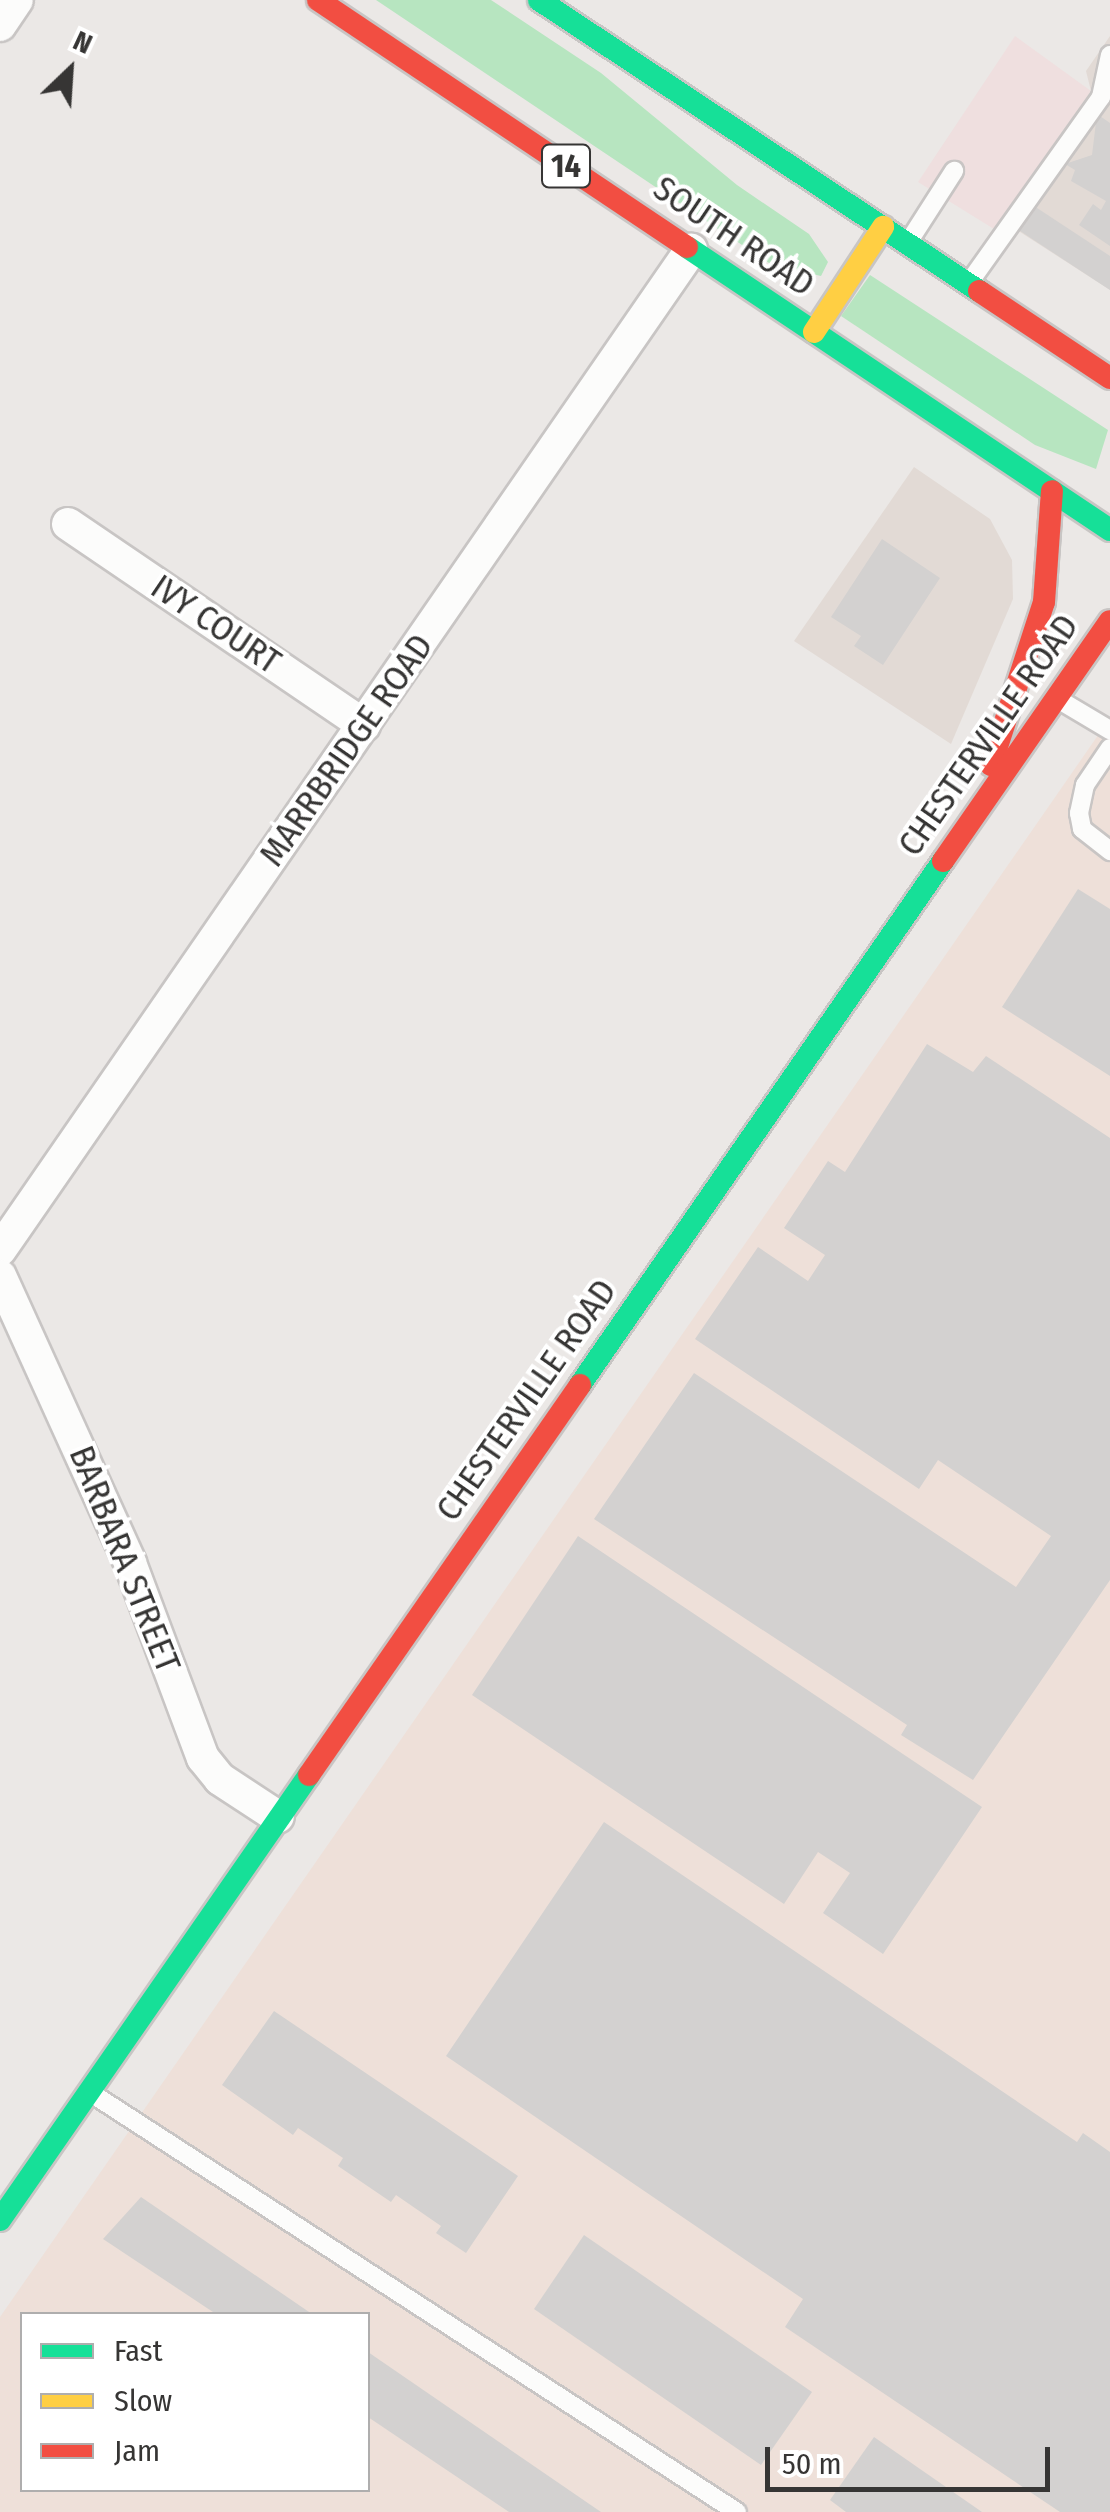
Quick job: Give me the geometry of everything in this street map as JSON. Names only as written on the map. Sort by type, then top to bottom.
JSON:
[{"type":"main road","name":"SOUTH ROAD","points":[[318,0],[1110,530]]},
{"type":"main road","points":[[539,0],[1110,378]]},
{"type":"main road","points":[[814,332],[883,227]]},
{"type":"main road","points":[[976,812],[1044,602],[1052,492]]},
{"type":"main road","name":"CHESTERVILLE ROAD","points":[[0,2220],[1110,620]]},
{"type":"street","points":[[0,26],[16,0]]},
{"type":"street","name":"MARRBRIDGE ROAD","points":[[0,1250],[690,250]]},
{"type":"street","name":"IVY COURT","points":[[68,524],[364,724]]},
{"type":"street","name":"BARBARA STREET","points":[[0,1276],[88,1462],[202,1758],[220,1779],[278,1817]]},
{"type":"lane","points":[[968,285],[1101,97],[1110,54]]},
{"type":"lane","points":[[907,243],[954,171]]},
{"type":"lane","points":[[1056,698],[1110,730]]},
{"type":"lane","points":[[1110,748],[1085,785],[1078,813],[1082,828],[1110,851]]},
{"type":"lane","points":[[89,2092],[737,2512]]},
{"type":"shaded area","points":[[1015,36],[1091,91],[994,229],[918,182]]},
{"type":"shaded area","points":[[1110,36],[1110,290],[1017,230],[994,229],[1091,91],[1086,71]]},
{"type":"shaded area","points":[[914,467],[990,519],[1012,560],[1013,599],[951,744],[794,641]]},
{"type":"shaded area","points":[[1110,718],[1110,2512],[0,2512],[0,2317]]},
{"type":"green space","points":[[376,0],[491,0],[601,73],[737,185],[809,234],[828,262],[821,276],[772,265]]},
{"type":"green space","points":[[870,275],[1108,430],[1096,469],[1035,445],[841,316]]},
{"type":"building","points":[[1097,114],[1110,123],[1110,246],[1079,225],[1093,204],[1101,210],[1106,201],[1071,181],[1075,170],[1065,164],[1092,155]]},
{"type":"building","points":[[1034,206],[1110,256],[1110,290],[1017,229]]},
{"type":"building","points":[[882,539],[940,578],[883,665],[854,646],[861,636],[831,617]]},
{"type":"building","points":[[1078,889],[1110,909],[1110,1076],[1002,1007]]},
{"type":"building","points":[[927,1044],[973,1072],[986,1056],[1110,1138],[1110,1580],[973,1780],[901,1735],[907,1725],[594,1519],[694,1373],[1016,1587],[1051,1536],[938,1460],[919,1489],[695,1339],[758,1247],[808,1281],[825,1255],[784,1228],[828,1161],[845,1172]]},
{"type":"building","points":[[578,1536],[982,1807],[883,1954],[823,1913],[850,1873],[818,1852],[784,1904],[472,1695]]},
{"type":"building","points":[[604,1822],[1077,2142],[1083,2133],[1110,2152],[1110,2512],[1060,2512],[785,2327],[803,2299],[446,2056]]},
{"type":"building","points":[[274,2011],[518,2176],[466,2253],[436,2233],[441,2226],[396,2195],[391,2202],[338,2166],[343,2158],[298,2128],[293,2135],[222,2085]]},
{"type":"building","points":[[141,2197],[309,2312],[213,2312],[103,2239]]},
{"type":"building","points":[[584,2235],[812,2392],[761,2465],[534,2309]]},
{"type":"building","points":[[370,2353],[601,2512],[509,2512],[370,2418]]},
{"type":"building","points":[[874,2437],[982,2512],[846,2512],[830,2500]]},
{"type":"traffic: fast","points":[[539,0],[979,291]]},
{"type":"traffic: fast","points":[[687,247],[1110,530]]},
{"type":"traffic: fast","points":[[580,1385],[943,861]]},
{"type":"traffic: fast","points":[[0,2220],[309,1775]]},
{"type":"traffic: slow","points":[[814,332],[883,227]]},
{"type":"traffic: jam","points":[[318,0],[687,247]]},
{"type":"traffic: jam","points":[[979,291],[1110,378]]},
{"type":"traffic: jam","points":[[991,765],[1044,602],[1052,491]]},
{"type":"traffic: jam","points":[[943,861],[1110,621]]},
{"type":"traffic: jam","points":[[309,1775],[580,1385]]}]
